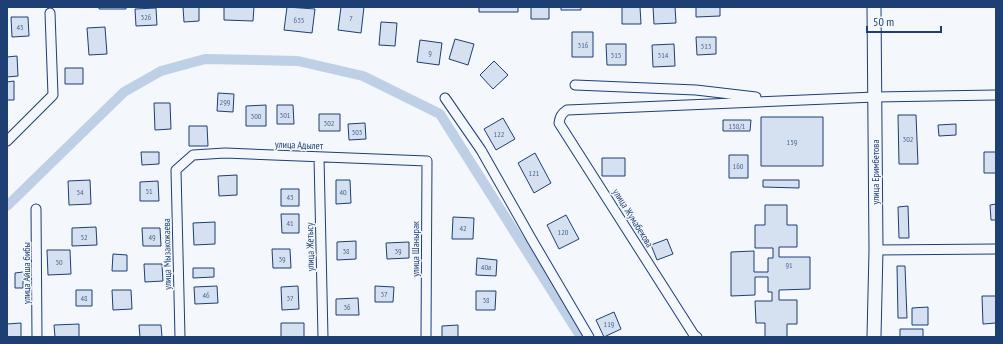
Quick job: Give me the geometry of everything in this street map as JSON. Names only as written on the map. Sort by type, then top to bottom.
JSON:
[{"type":"main road","name":"улица Еримбетова","points":[[874,7],[876,250],[874,337]]},
{"type":"street","points":[[7,141],[54,95],[50,13]]},
{"type":"street","points":[[575,85],[696,90],[783,101],[875,96],[996,95]]},
{"type":"street","points":[[445,98],[481,150],[589,337]]},
{"type":"street","name":"улица Жумабекова","points":[[697,337],[694,335],[559,123],[560,117],[562,113],[567,110],[783,101]]},
{"type":"street","name":"улица Адылет","points":[[176,170],[193,155],[225,153],[427,161]]},
{"type":"street","name":"улица Жетысу","points":[[319,157],[323,337]]},
{"type":"street","name":"улица Шанырак","points":[[426,337],[427,161]]},
{"type":"street","name":"улица Мызакожаева","points":[[176,170],[180,337]]},
{"type":"street","name":"улица Айша бибы","points":[[36,209],[37,337]]},
{"type":"street","points":[[876,250],[996,249]]},
{"type":"building","points":[[99,7],[126,7],[126,9],[99,9]]},
{"type":"building","points":[[183,7],[199,7],[199,21],[184,22]]},
{"type":"building","points":[[224,7],[254,7],[253,21],[224,20]]},
{"type":"building","points":[[287,7],[315,9],[312,33],[284,30]]},
{"type":"building","points":[[341,7],[364,7],[361,33],[338,30]]},
{"type":"building","points":[[479,7],[518,7],[518,12],[479,12]]},
{"type":"building","points":[[531,7],[549,7],[549,19],[531,19]]},
{"type":"building","points":[[561,7],[581,7],[581,10],[561,10]]},
{"type":"building","points":[[622,7],[640,7],[641,24],[622,24]]},
{"type":"building","points":[[653,7],[675,7],[676,23],[654,24]]},
{"type":"building","points":[[696,7],[720,7],[720,16],[696,17]]},
{"type":"building","points":[[156,8],[157,25],[136,26],[135,9]]},
{"type":"building","points":[[11,17],[28,17],[29,36],[12,37]]},
{"type":"building","points":[[381,22],[397,23],[395,46],[379,45]]},
{"type":"building","points":[[105,27],[107,54],[89,55],[87,28]]},
{"type":"building","points":[[572,32],[593,32],[593,57],[572,57]]},
{"type":"building","points":[[696,37],[716,37],[716,54],[697,55]]},
{"type":"building","points":[[455,39],[474,44],[468,65],[449,59]]},
{"type":"building","points":[[420,40],[442,43],[439,65],[417,62]]},
{"type":"building","points":[[606,44],[626,44],[626,65],[607,65]]},
{"type":"building","points":[[674,44],[675,66],[653,67],[652,45]]},
{"type":"building","points":[[17,56],[18,76],[7,77],[7,57]]},
{"type":"building","points":[[494,61],[508,75],[493,89],[480,75]]},
{"type":"building","points":[[65,68],[83,68],[83,84],[65,84]]},
{"type":"building","points":[[14,81],[14,100],[7,100],[7,82]]},
{"type":"building","points":[[218,93],[234,94],[233,112],[217,111]]},
{"type":"building","points":[[154,103],[170,103],[171,129],[155,130]]},
{"type":"building","points":[[266,105],[266,126],[246,126],[246,106]]},
{"type":"building","points":[[277,105],[293,105],[294,124],[277,124]]},
{"type":"building","points":[[319,114],[340,114],[340,131],[319,131]]},
{"type":"building","points":[[898,115],[916,115],[918,164],[899,164]]},
{"type":"building","points":[[761,117],[823,117],[823,166],[761,166]]},
{"type":"building","points":[[503,118],[515,139],[496,150],[484,129]]},
{"type":"building","points":[[723,120],[751,120],[750,131],[723,131]]},
{"type":"building","points":[[365,123],[366,139],[349,140],[348,124]]},
{"type":"building","points":[[956,124],[956,135],[939,136],[938,125]]},
{"type":"building","points":[[189,126],[207,126],[208,146],[189,146]]},
{"type":"building","points":[[141,152],[159,152],[159,164],[142,165]]},
{"type":"building","points":[[984,152],[996,152],[996,173],[984,173]]},
{"type":"building","points":[[535,153],[551,183],[534,193],[518,163]]},
{"type":"building","points":[[729,155],[748,155],[748,178],[729,178]]},
{"type":"building","points":[[602,158],[625,158],[625,176],[602,176]]},
{"type":"building","points":[[237,175],[237,195],[219,196],[218,176]]},
{"type":"building","points":[[90,180],[91,204],[69,205],[68,181]]},
{"type":"building","points":[[336,180],[350,180],[351,203],[336,204]]},
{"type":"building","points":[[763,180],[799,180],[799,188],[763,187]]},
{"type":"building","points":[[158,181],[159,201],[140,201],[140,182]]},
{"type":"building","points":[[281,189],[299,189],[299,206],[281,206]]},
{"type":"building","points":[[996,204],[996,220],[991,220],[990,205]]},
{"type":"building","points":[[765,205],[787,205],[787,225],[797,225],[797,247],[779,247],[779,257],[810,257],[810,289],[779,290],[779,300],[797,300],[797,324],[787,324],[787,337],[765,337],[765,323],[756,323],[755,301],[772,301],[772,292],[768,292],[768,277],[755,277],[755,295],[731,296],[731,252],[754,251],[754,272],[768,272],[768,258],[773,258],[773,248],[755,248],[755,225],[765,225]]},
{"type":"building","points":[[908,206],[909,238],[899,238],[898,207]]},
{"type":"building","points":[[281,214],[299,214],[299,233],[282,233]]},
{"type":"building","points":[[566,215],[579,239],[559,249],[547,225]]},
{"type":"building","points":[[453,217],[474,218],[473,239],[452,239]]},
{"type":"building","points":[[215,222],[215,244],[194,245],[193,223]]},
{"type":"building","points":[[96,227],[97,245],[72,246],[72,228]]},
{"type":"building","points":[[142,228],[160,228],[161,246],[143,246]]},
{"type":"building","points":[[667,239],[673,254],[657,260],[651,245]]},
{"type":"building","points":[[356,241],[356,259],[337,260],[337,242]]},
{"type":"building","points":[[409,242],[409,258],[387,259],[386,243]]},
{"type":"building","points":[[272,249],[290,249],[291,268],[273,268]]},
{"type":"building","points":[[47,250],[70,250],[71,274],[48,275]]},
{"type":"building","points":[[113,254],[127,255],[127,271],[112,271]]},
{"type":"building","points":[[477,258],[497,260],[496,276],[476,275]]},
{"type":"building","points":[[144,264],[162,264],[163,281],[145,282]]},
{"type":"building","points":[[897,266],[905,266],[907,318],[898,318]]},
{"type":"building","points":[[193,268],[214,268],[214,277],[193,278]]},
{"type":"building","points":[[23,272],[23,288],[15,288],[15,273]]},
{"type":"building","points":[[217,286],[218,303],[195,304],[194,287]]},
{"type":"building","points":[[298,286],[299,309],[282,310],[281,287]]},
{"type":"building","points":[[375,286],[394,287],[393,302],[375,302]]},
{"type":"building","points":[[76,290],[92,290],[92,306],[76,306]]},
{"type":"building","points":[[112,290],[131,290],[132,309],[113,310]]},
{"type":"building","points":[[476,291],[496,291],[495,310],[476,310]]},
{"type":"building","points":[[982,296],[996,296],[996,323],[983,324]]},
{"type":"building","points":[[358,298],[359,315],[336,315],[336,299]]},
{"type":"building","points":[[928,307],[928,325],[912,325],[912,308]]},
{"type":"building","points":[[614,312],[621,329],[604,337],[596,320]]},
{"type":"building","points":[[21,323],[21,337],[7,337],[7,324]]},
{"type":"building","points":[[281,323],[304,323],[304,337],[281,337]]},
{"type":"building","points":[[79,324],[79,337],[55,337],[54,325]]},
{"type":"building","points":[[139,325],[161,325],[162,337],[140,337]]},
{"type":"building","points":[[458,325],[458,337],[442,337],[442,326]]},
{"type":"building","points":[[900,329],[923,329],[923,337],[900,337]]},
{"type":"waterway","points":[[7,206],[124,92],[161,71],[205,59],[298,61],[363,76],[440,114],[581,337]]}]
